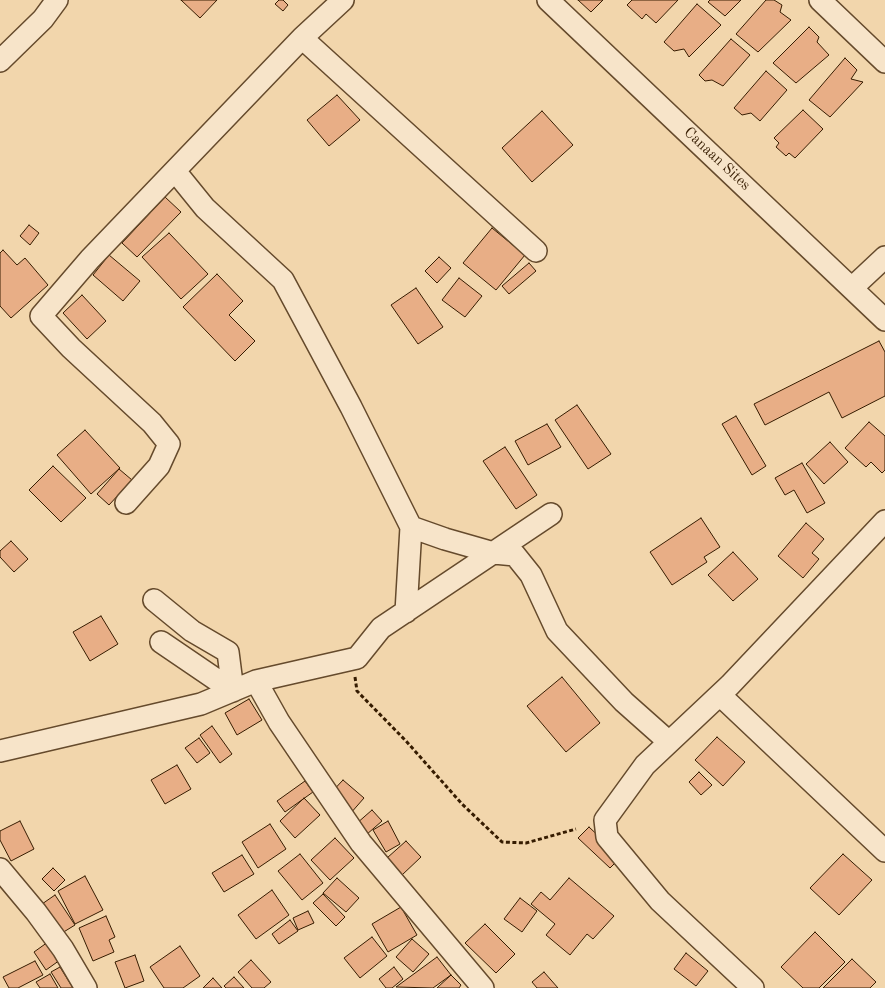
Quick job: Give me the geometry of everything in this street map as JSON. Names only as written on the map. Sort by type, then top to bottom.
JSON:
[{"type":"street","points":[[0,61],[43,19],[58,0]]},
{"type":"street","points":[[126,503],[159,466],[169,444],[152,423],[71,348],[41,316],[90,259],[174,171],[302,38],[343,0]]},
{"type":"street","name":"Canaan Sites","points":[[548,0],[853,287],[885,320]]},
{"type":"street","points":[[820,0],[885,62]]},
{"type":"street","points":[[302,38],[536,251]]},
{"type":"street","points":[[174,171],[205,208],[283,280],[352,407],[411,527],[406,612]]},
{"type":"street","points":[[853,287],[885,257]]},
{"type":"street","points":[[0,751],[201,704],[256,681],[360,657],[381,628],[551,514]]},
{"type":"street","points":[[753,988],[660,901],[607,837],[605,820],[645,765],[720,695],[885,521]]},
{"type":"street","points":[[411,527],[444,540],[494,553],[515,555],[531,575],[557,631],[624,702],[669,742]]},
{"type":"street","points":[[154,600],[192,631],[228,652],[234,691]]},
{"type":"street","points":[[160,642],[234,691]]},
{"type":"street","points":[[256,681],[279,722],[361,843],[483,988]]},
{"type":"street","points":[[720,695],[885,851]]},
{"type":"street","points":[[0,869],[36,912],[63,949],[86,988]]},
{"type":"path","points":[[353,659],[357,691],[406,741],[462,804],[502,842],[526,843],[576,829]]},
{"type":"building","points":[[181,0],[217,0],[200,18]]},
{"type":"building","points":[[279,0],[283,0],[288,5],[283,11],[275,4]]},
{"type":"building","points":[[578,0],[603,0],[591,12]]},
{"type":"building","points":[[632,0],[678,0],[656,23],[646,14],[642,19],[627,5]]},
{"type":"building","points":[[710,0],[741,0],[725,16],[708,2]]},
{"type":"building","points":[[766,0],[774,0],[782,5],[780,12],[791,20],[758,52],[736,34]]},
{"type":"building","points":[[697,4],[721,25],[689,57],[684,49],[674,51],[664,42]]},
{"type":"building","points":[[809,27],[819,37],[817,42],[829,55],[796,83],[773,63]]},
{"type":"building","points":[[731,39],[750,55],[723,86],[712,80],[705,81],[699,75]]},
{"type":"building","points":[[845,58],[857,70],[851,79],[863,82],[830,117],[809,100]]},
{"type":"building","points":[[766,71],[787,90],[760,121],[751,113],[742,115],[734,108]]},
{"type":"building","points":[[337,95],[360,120],[329,146],[307,120]]},
{"type":"building","points":[[803,110],[823,129],[795,158],[789,153],[786,156],[776,147],[779,143],[774,138]]},
{"type":"building","points":[[542,111],[573,145],[532,182],[502,148]]},
{"type":"building","points":[[165,197],[181,212],[137,257],[122,243]]},
{"type":"building","points":[[29,225],[39,233],[30,245],[20,236]]},
{"type":"building","points":[[492,228],[525,255],[496,290],[463,263]]},
{"type":"building","points":[[169,233],[208,274],[181,299],[142,257]]},
{"type":"building","points":[[3,250],[17,265],[25,258],[48,285],[11,318],[0,306],[0,253]]},
{"type":"building","points":[[109,255],[140,281],[123,301],[93,275]]},
{"type":"building","points":[[439,257],[451,268],[437,283],[425,271]]},
{"type":"building","points":[[529,263],[536,271],[509,294],[502,286]]},
{"type":"building","points":[[217,274],[243,301],[229,315],[255,341],[235,361],[183,307]]},
{"type":"building","points":[[459,278],[482,296],[465,317],[442,300]]},
{"type":"building","points":[[416,288],[443,327],[418,344],[391,305]]},
{"type":"building","points":[[82,295],[106,321],[87,339],[63,313]]},
{"type":"building","points":[[879,341],[885,352],[885,396],[842,418],[829,392],[765,425],[754,404]]},
{"type":"building","points":[[577,405],[611,454],[588,469],[555,420]]},
{"type":"building","points":[[736,416],[766,466],[752,475],[722,424]]},
{"type":"building","points":[[869,422],[885,436],[885,470],[882,473],[871,462],[866,467],[845,448]]},
{"type":"building","points":[[547,424],[561,447],[528,465],[515,441]]},
{"type":"building","points":[[85,430],[120,468],[91,494],[57,455]]},
{"type":"building","points":[[830,442],[848,462],[824,484],[806,464]]},
{"type":"building","points":[[505,447],[537,495],[516,509],[483,461]]},
{"type":"building","points":[[802,463],[825,503],[807,513],[794,490],[785,495],[775,478]]},
{"type":"building","points":[[53,466],[86,498],[61,522],[29,490]]},
{"type":"building","points":[[119,469],[132,480],[109,505],[97,494]]},
{"type":"building","points":[[701,518],[720,547],[704,557],[707,562],[672,585],[650,552]]},
{"type":"building","points":[[806,523],[824,539],[812,553],[819,559],[803,578],[778,556]]},
{"type":"building","points":[[11,541],[28,559],[14,572],[0,557],[0,551]]},
{"type":"building","points":[[733,552],[758,579],[733,601],[708,575]]},
{"type":"building","points":[[101,616],[118,644],[90,661],[73,632]]},
{"type":"building","points":[[562,677],[600,723],[566,752],[527,706]]},
{"type":"building","points":[[249,699],[262,720],[237,735],[225,713]]},
{"type":"building","points":[[212,726],[232,754],[220,763],[200,735]]},
{"type":"building","points":[[717,737],[745,762],[723,786],[695,760]]},
{"type":"building","points":[[199,738],[210,753],[197,763],[185,748]]},
{"type":"building","points":[[177,765],[191,789],[165,804],[151,780]]},
{"type":"building","points":[[699,772],[712,785],[701,795],[689,782]]},
{"type":"building","points":[[343,780],[364,798],[350,814],[329,795]]},
{"type":"building","points":[[305,781],[313,792],[285,812],[277,801]]},
{"type":"building","points":[[304,798],[320,815],[295,838],[280,821]]},
{"type":"building","points":[[372,810],[382,821],[366,835],[356,824]]},
{"type":"building","points":[[20,821],[34,849],[11,861],[0,840],[0,831]]},
{"type":"building","points":[[388,821],[400,844],[386,852],[373,830]]},
{"type":"building","points":[[270,824],[286,849],[258,868],[242,842]]},
{"type":"building","points":[[589,827],[621,857],[610,868],[578,838]]},
{"type":"building","points":[[335,838],[354,858],[330,880],[311,860]]},
{"type":"building","points":[[406,841],[421,857],[402,875],[387,858]]},
{"type":"building","points":[[300,854],[323,883],[302,900],[278,871]]},
{"type":"building","points":[[843,854],[872,880],[839,915],[810,888]]},
{"type":"building","points":[[242,855],[254,874],[224,892],[212,873]]},
{"type":"building","points":[[53,868],[65,880],[54,891],[42,879]]},
{"type":"building","points":[[85,876],[103,910],[75,924],[58,891]]},
{"type":"building","points":[[337,878],[359,898],[346,912],[323,893]]},
{"type":"building","points":[[569,878],[614,916],[593,939],[587,934],[570,955],[546,935],[555,924],[531,904],[541,892],[550,900]]},
{"type":"building","points":[[272,890],[289,915],[256,939],[238,915]]},
{"type":"building","points":[[323,894],[345,917],[336,926],[313,903]]},
{"type":"building","points":[[55,895],[75,925],[62,933],[42,904]]},
{"type":"building","points":[[520,898],[537,911],[522,932],[504,919]]},
{"type":"building","points":[[401,907],[417,935],[388,952],[372,924]]},
{"type":"building","points":[[308,911],[314,923],[298,930],[293,918]]},
{"type":"building","points":[[106,916],[115,937],[109,940],[114,952],[93,961],[79,928]]},
{"type":"building","points":[[290,920],[298,931],[279,944],[272,934]]},
{"type":"building","points":[[485,924],[515,954],[496,973],[465,943]]},
{"type":"building","points":[[815,932],[845,962],[819,988],[803,988],[781,967]]},
{"type":"building","points":[[372,937],[387,956],[360,978],[344,958]]},
{"type":"building","points":[[412,939],[429,954],[413,972],[396,957]]},
{"type":"building","points":[[48,942],[60,960],[46,970],[34,952]]},
{"type":"building","points":[[180,946],[200,976],[183,988],[164,988],[150,967]]},
{"type":"building","points":[[686,953],[708,971],[696,986],[674,969]]},
{"type":"building","points":[[135,955],[144,981],[125,988],[115,962]]},
{"type":"building","points":[[437,957],[451,975],[433,988],[396,987]]},
{"type":"building","points":[[852,959],[876,982],[870,988],[823,988]]},
{"type":"building","points":[[251,960],[271,982],[264,988],[252,988],[238,972]]},
{"type":"building","points":[[35,961],[43,975],[18,988],[9,988],[3,977]]},
{"type":"building","points":[[60,967],[73,988],[61,988],[51,972]]},
{"type":"building","points":[[394,967],[403,979],[392,988],[386,988],[379,979]]},
{"type":"building","points":[[544,972],[558,988],[537,988],[532,982]]},
{"type":"building","points":[[50,974],[58,988],[40,988],[36,982]]},
{"type":"building","points":[[451,975],[461,985],[459,988],[437,988]]},
{"type":"building","points":[[234,977],[244,988],[226,988],[224,986]]},
{"type":"building","points":[[213,978],[222,988],[203,988]]}]
